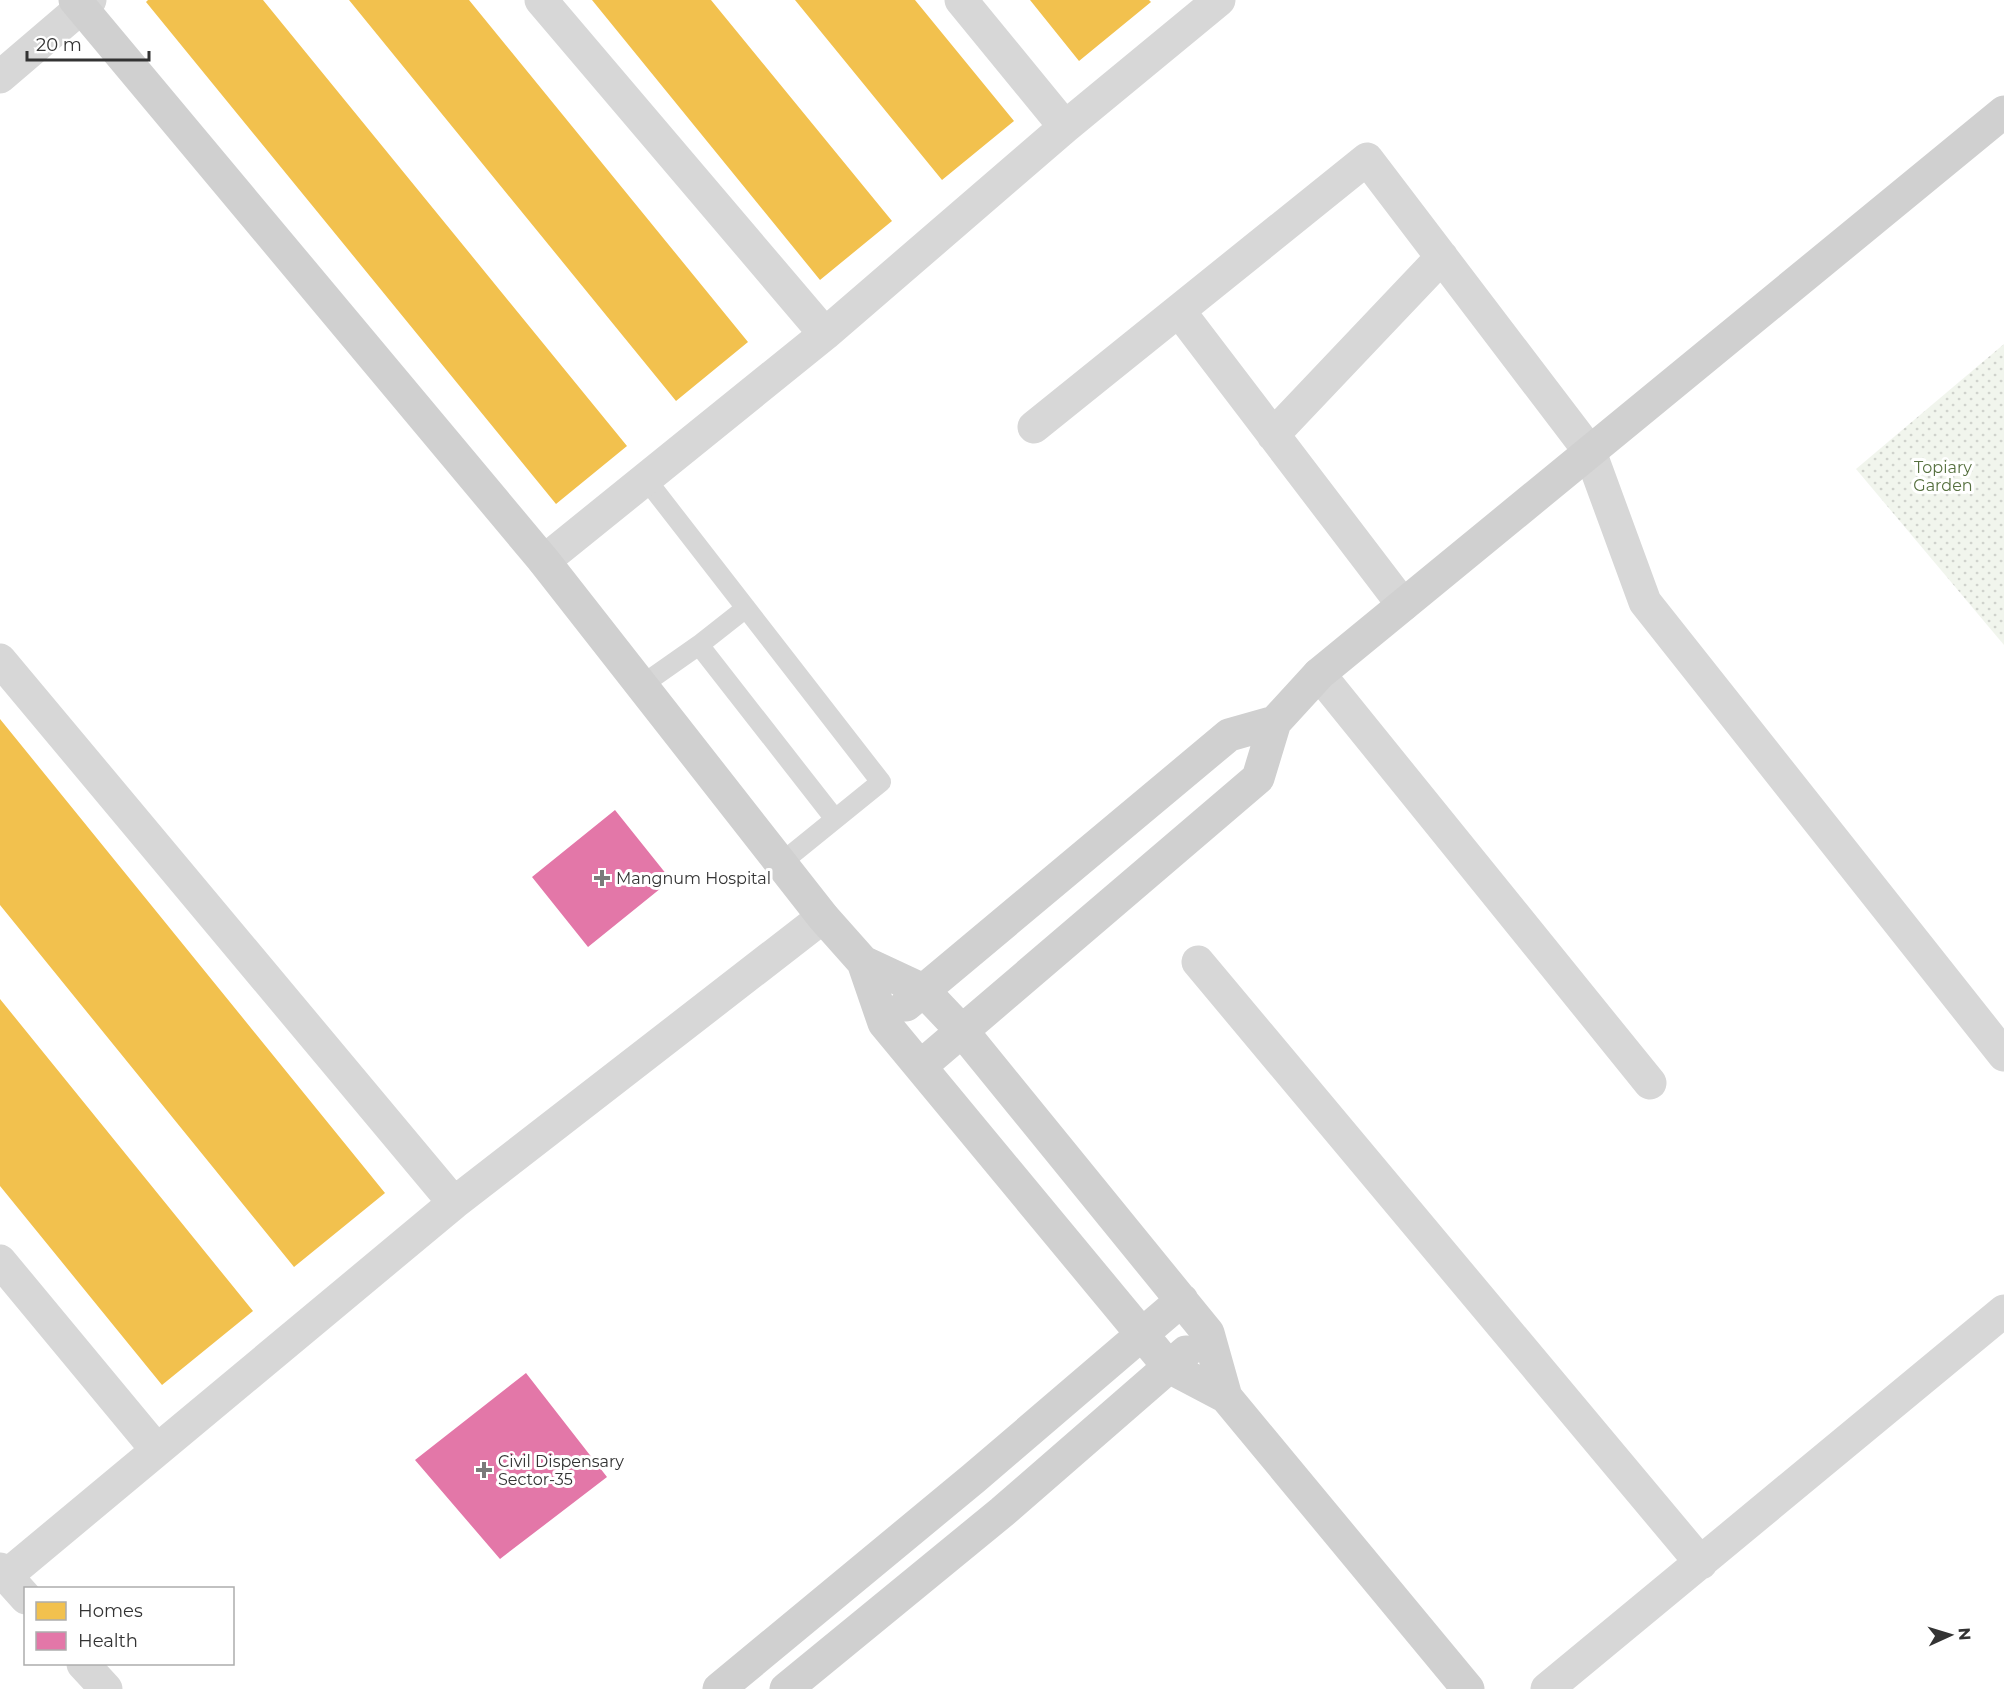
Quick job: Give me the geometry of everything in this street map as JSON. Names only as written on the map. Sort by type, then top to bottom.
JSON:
[{"type":"street","points":[[541,0],[825,334]]},
{"type":"street","points":[[961,0],[1065,127]]},
{"type":"street","points":[[544,561],[825,334],[1065,127],[1219,0]]},
{"type":"street","points":[[0,77],[82,3],[544,561],[823,917],[863,962],[884,1023],[1169,1367],[1226,1397],[1468,1689]]},
{"type":"street","points":[[921,1066],[1258,778],[1275,722],[1319,674],[2004,112]]},
{"type":"street","points":[[1034,427],[1367,159],[1590,452],[1645,602],[2004,1055]]},
{"type":"street","points":[[1273,435],[1442,257]]},
{"type":"street","points":[[1179,311],[1403,605]]},
{"type":"street","points":[[0,660],[454,1203]]},
{"type":"street","points":[[1319,674],[1650,1083]]},
{"type":"street","points":[[884,1023],[1229,735],[1275,722]]},
{"type":"street","points":[[11,1581],[156,1449],[454,1203],[823,917]]},
{"type":"street","points":[[863,962],[923,990],[963,1032],[1208,1333],[1226,1397]]},
{"type":"street","points":[[1198,962],[1701,1563]]},
{"type":"street","points":[[0,1261],[156,1449]]},
{"type":"street","points":[[719,1689],[974,1478],[1182,1300]]},
{"type":"street","points":[[1547,1689],[2004,1311]]},
{"type":"street","points":[[765,1650],[790,1685],[1002,1512],[1208,1333]]},
{"type":"street","points":[[84,1665],[106,1689]]},
{"type":"lane","points":[[645,478],[881,782],[781,863]]},
{"type":"lane","points":[[642,686],[746,608]]},
{"type":"lane","points":[[699,645],[835,819]]},
{"type":"green space","name":"Topiary Garden","points":[[2004,344],[2004,645],[1856,469]]},
{"type":"building: Homes","points":[[148,0],[263,0],[627,446],[556,504],[146,2]]},
{"type":"building: Homes","points":[[349,0],[469,0],[748,342],[676,401]]},
{"type":"building: Homes","points":[[592,0],[711,0],[892,221],[820,280]]},
{"type":"building: Homes","points":[[795,0],[915,0],[1014,121],[942,180]]},
{"type":"building: Homes","points":[[1030,0],[1149,0],[1151,2],[1079,61]]},
{"type":"building: Homes","points":[[0,719],[385,1193],[294,1267],[0,905]]},
{"type":"building: Homes","points":[[0,999],[253,1311],[162,1385],[0,1186]]},
{"type":"building: Health","points":[[615,810],[671,880],[588,947],[532,877]]},
{"type":"building: Health","points":[[526,1373],[607,1477],[500,1559],[415,1460]]},
{"type":"place","name":"Mangnum Hospital","points":[[602,878]]},
{"type":"place","name":"Civil Dispensary Sector-35","points":[[484,1470]]}]
